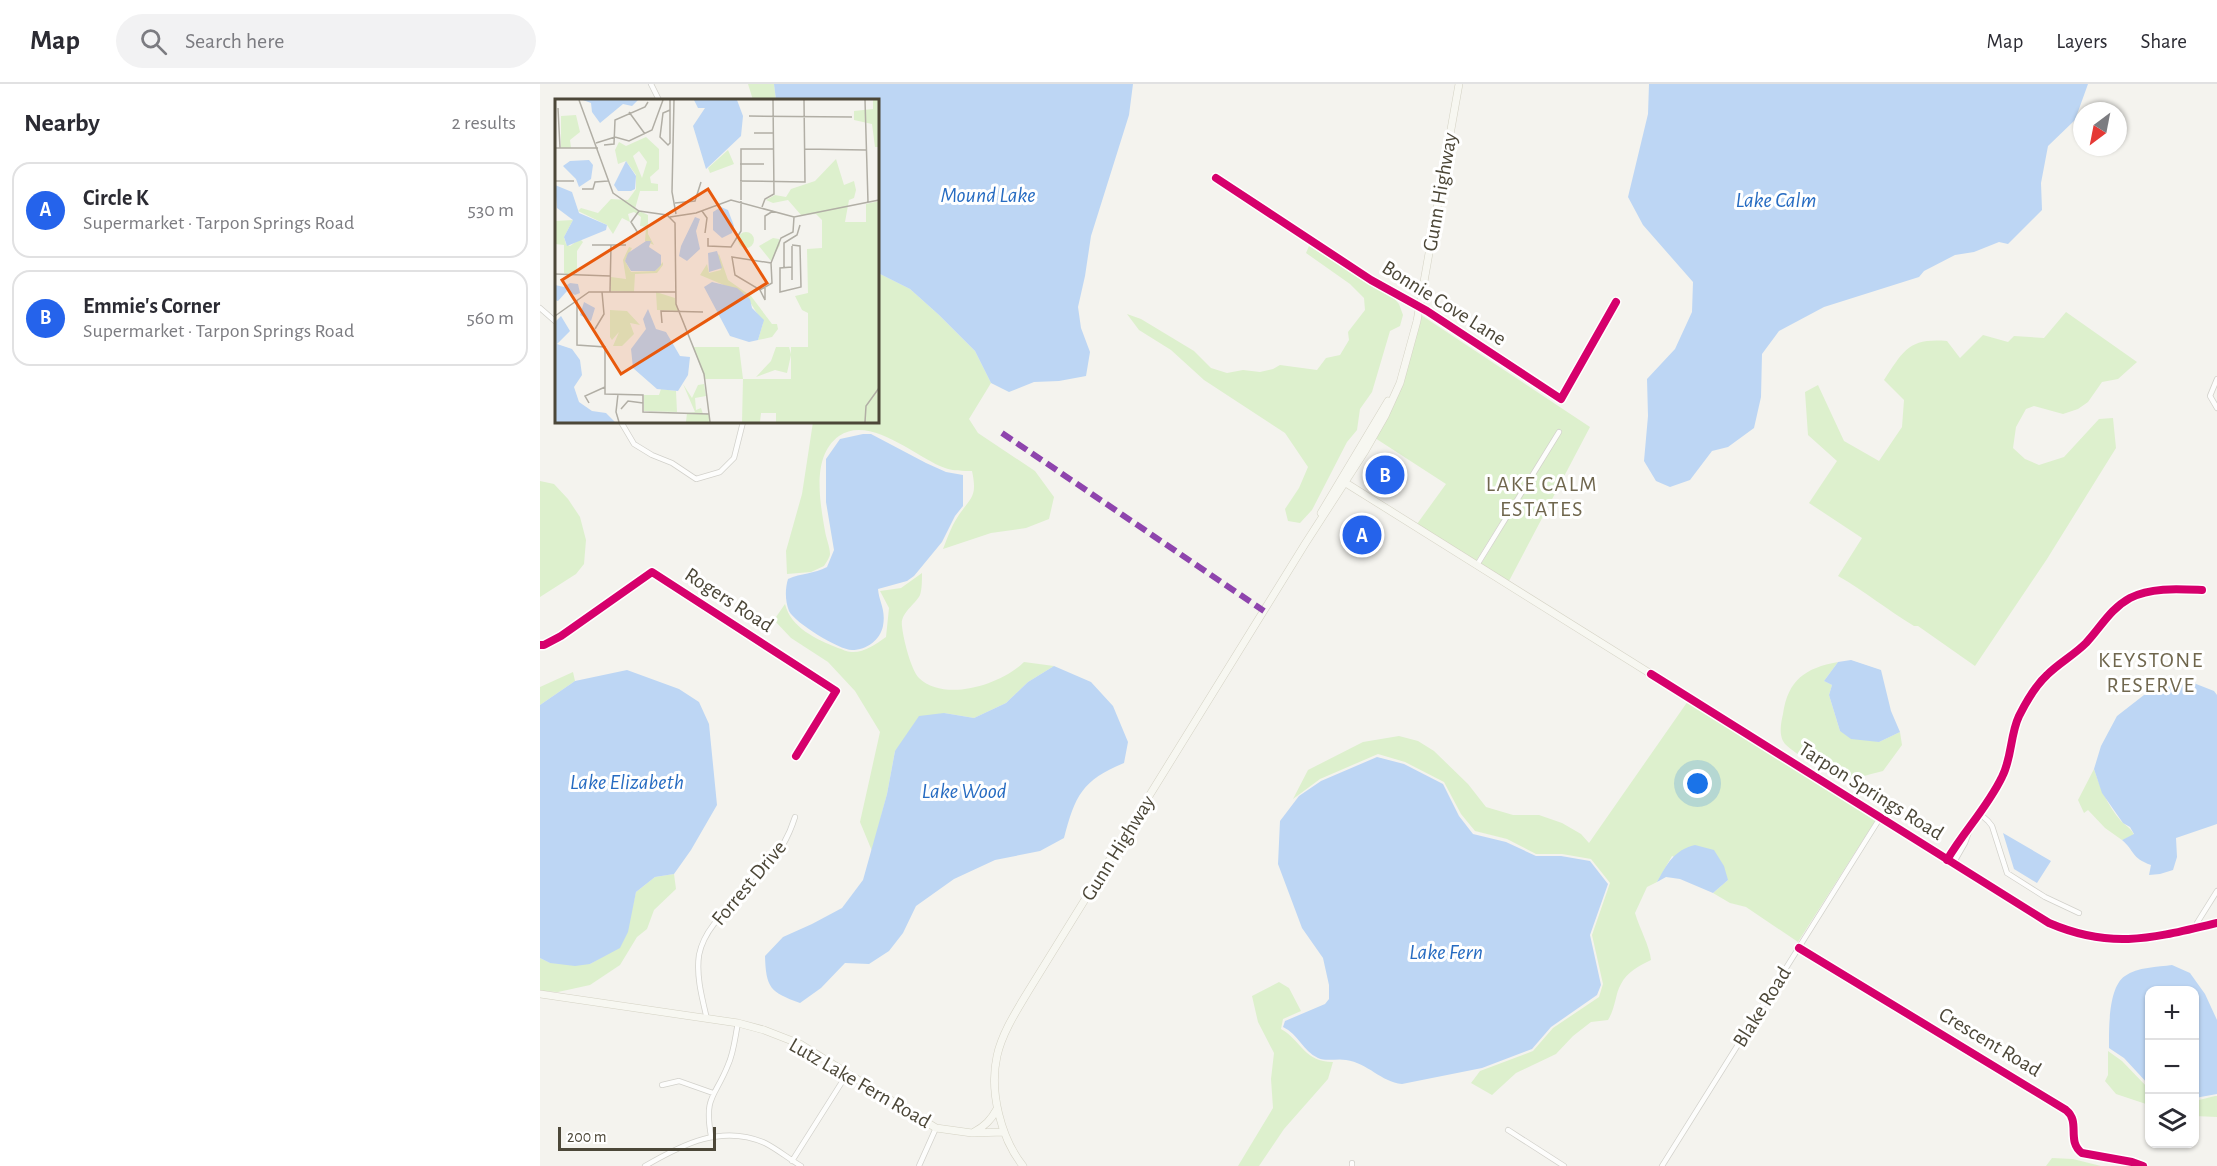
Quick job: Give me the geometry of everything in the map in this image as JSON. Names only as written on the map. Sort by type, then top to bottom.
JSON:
[{"type":"main road","name":"Gunn Highway","points":[[1023,1166],[1004,1132],[997,1109],[996,1058],[1011,1021],[1343,481],[1404,369],[1419,306],[1459,84]]},
{"type":"main road","name":"Tarpon Springs Road","points":[[1343,481],[2049,923],[2084,935],[2130,940],[2158,937],[2217,923]]},
{"type":"main road","name":"Lutz Lake Fern Road","points":[[540,994],[707,1018],[764,1030],[800,1044],[936,1128],[972,1133],[1004,1132]]},
{"type":"main road","points":[[972,1133],[984,1127],[992,1119],[997,1109]]},
{"type":"street","points":[[651,84],[658,99]]},
{"type":"street","name":"Bonnie Cove Lane","points":[[1215,178],[1371,280],[1419,306],[1561,399],[1616,302]]},
{"type":"street","points":[[540,308],[555,321]]},
{"type":"street","points":[[2217,379],[2210,396],[2217,408]]},
{"type":"street","points":[[622,423],[634,444],[672,463],[696,479],[720,472],[734,458],[743,423]]},
{"type":"street","points":[[1477,565],[1559,432]]},
{"type":"street","name":"Rogers Road","points":[[540,645],[561,636],[652,572],[836,691],[795,756]]},
{"type":"street","points":[[1950,862],[1965,843],[1971,828],[2006,768],[2020,714],[2047,674],[2086,642],[2103,619],[2131,597],[2158,590],[2202,590]]},
{"type":"street","points":[[1980,814],[1992,826],[2007,873],[2055,903],[2079,913]]},
{"type":"street","name":"Forrest Drive","points":[[707,1018],[700,987],[699,968],[699,955],[705,937],[713,925],[771,862],[784,843],[795,817]]},
{"type":"street","name":"Blake Road","points":[[1662,1166],[1880,818]]},
{"type":"street","points":[[1950,862],[1959,839],[1971,828]]},
{"type":"street","points":[[1959,839],[1965,843]]},
{"type":"street","points":[[2196,928],[2217,891]]},
{"type":"street","name":"Crescent Road","points":[[1799,948],[2066,1110],[2074,1120],[2074,1143],[2082,1153],[2143,1166]]},
{"type":"street","points":[[711,1136],[708,1116],[713,1093],[731,1057],[738,1023]]},
{"type":"street","points":[[792,1161],[847,1074]]},
{"type":"street","points":[[663,1085],[679,1081],[713,1093]]},
{"type":"street","points":[[919,1166],[936,1128]]},
{"type":"street","points":[[1508,1130],[1564,1166]]},
{"type":"street","points":[[645,1166],[691,1142],[711,1136],[732,1134],[750,1137],[767,1144],[801,1166]]},
{"type":"green space","points":[[748,84],[774,84],[776,99],[753,99]]},
{"type":"green space","points":[[1309,246],[1364,280],[1386,289],[1399,304],[1403,315],[1400,326],[1390,331],[1372,392],[1360,409],[1357,430],[1347,442],[1312,510],[1300,523],[1288,521],[1285,509],[1299,488],[1308,467],[1285,433],[1204,380],[1171,350],[1139,330],[1127,314],[1141,319],[1194,351],[1211,368],[1227,373],[1243,370],[1260,372],[1280,365],[1317,370],[1326,358],[1340,355],[1349,340],[1348,332],[1365,310],[1364,298],[1350,284],[1306,253]]},
{"type":"green space","points":[[879,274],[910,289],[975,351],[991,383],[969,419],[978,433],[1035,471],[1054,497],[1049,519],[1026,528],[991,533],[943,549],[955,522],[972,497],[974,480],[972,471],[945,468],[879,434],[865,430],[851,431],[839,436],[830,445],[821,467],[821,507],[830,551],[829,558],[824,566],[811,572],[787,574],[786,551],[802,494],[813,423],[879,423]]},
{"type":"green space","points":[[2066,312],[2137,362],[2118,379],[2102,382],[2088,402],[2078,409],[2063,414],[2034,406],[2026,409],[2016,427],[2013,448],[2025,459],[2039,465],[2064,457],[2099,419],[2113,418],[2116,448],[2047,559],[1975,666],[1918,626],[1904,620],[1838,576],[1862,538],[1809,503],[1837,461],[1808,435],[1805,392],[1818,385],[1844,441],[1879,461],[1902,427],[1904,400],[1884,380],[1909,348],[1924,342],[1947,341],[1960,358],[1983,335],[2008,342],[2014,336],[2044,338]]},
{"type":"green space","points":[[1421,315],[1590,427],[1509,581],[1481,564],[1562,431],[1558,429],[1476,561],[1417,524],[1446,484],[1375,438],[1407,368]]},
{"type":"green space","points":[[540,481],[554,484],[568,499],[580,517],[586,540],[584,564],[576,574],[540,597]]},
{"type":"green space","points":[[922,573],[920,595],[905,613],[902,621],[908,654],[919,678],[943,689],[958,690],[988,683],[1014,670],[1024,662],[1054,666],[1028,682],[1006,703],[974,718],[944,713],[895,751],[887,794],[872,851],[860,822],[880,732],[855,691],[828,662],[791,638],[774,620],[785,604],[793,620],[806,632],[848,652],[861,651],[886,637],[889,608],[880,591],[901,588]]},
{"type":"green space","points":[[1838,662],[1824,681],[1832,685],[1829,695],[1840,731],[1879,742],[1900,732],[1902,745],[1883,771],[1859,777],[1845,777],[1804,758],[1783,741],[1781,724],[1785,702],[1794,684],[1807,672]]},
{"type":"green space","points":[[573,672],[575,681],[540,705],[540,687]]},
{"type":"green space","points":[[1688,701],[1804,773],[1875,821],[1798,942],[1746,907],[1730,903],[1713,893],[1728,880],[1672,856],[1657,882],[1647,887],[1635,913],[1651,960],[1634,970],[1624,980],[1608,1020],[1591,1022],[1573,1036],[1556,1054],[1516,1073],[1492,1095],[1471,1083],[1480,1071],[1533,1051],[1553,1028],[1599,997],[1603,984],[1592,935],[1610,883],[1591,859],[1562,854],[1536,854],[1507,839],[1475,831],[1461,814],[1444,782],[1405,762],[1378,754],[1320,779],[1293,799],[1308,770],[1363,742],[1399,736],[1418,741],[1434,751],[1468,784],[1486,807],[1513,815],[1539,815],[1562,823],[1581,834],[1589,843]]},
{"type":"green space","points":[[2094,769],[2108,803],[2134,835],[2122,840],[2105,828],[2088,810],[2084,813],[2078,800]]},
{"type":"green space","points":[[674,874],[676,889],[654,910],[647,929],[637,937],[620,965],[590,985],[558,992],[540,991],[540,958],[550,963],[590,964],[602,957],[632,909],[636,892],[655,877]]},
{"type":"green space","points":[[1279,982],[1289,988],[1301,1011],[1283,1019],[1281,1029],[1309,1055],[1316,1059],[1333,1062],[1328,1079],[1284,1129],[1259,1166],[1238,1166],[1273,1108],[1271,1079],[1274,1053],[1258,1022],[1252,996]]},
{"type":"green space","points":[[2108,1051],[2122,1061],[2145,1085],[2145,1104],[2116,1094],[2105,1081],[2108,1075]]},
{"type":"green space","points":[[2217,1096],[2217,1117],[2199,1116],[2199,1100]]},
{"type":"green space","points":[[2052,1158],[2073,1159],[2101,1166],[2046,1166]]},
{"type":"water","name":"Mound Lake","points":[[774,84],[1133,84],[1129,115],[1091,236],[1078,307],[1081,328],[1090,352],[1086,376],[1059,381],[1034,382],[1009,392],[991,383],[975,351],[939,315],[910,289],[879,274],[879,99],[776,99]]},
{"type":"water","name":"Lake Calm","points":[[1649,84],[2088,84],[2082,102],[2073,102],[2073,122],[2048,146],[2041,183],[2042,210],[2008,244],[1999,242],[1974,252],[1955,255],[1924,271],[1919,277],[1824,307],[1779,331],[1762,354],[1761,397],[1754,428],[1728,447],[1712,451],[1690,480],[1670,487],[1656,481],[1644,461],[1648,416],[1647,379],[1675,349],[1692,312],[1693,282],[1643,225],[1628,197],[1648,114]]},
{"type":"water","points":[[871,434],[946,472],[963,475],[963,506],[955,516],[942,542],[914,576],[907,581],[878,589],[884,615],[879,636],[868,646],[852,650],[828,641],[808,629],[793,616],[789,611],[786,591],[788,579],[827,567],[834,550],[826,502],[826,459],[840,439]]},
{"type":"water","points":[[1851,660],[1881,670],[1891,711],[1900,732],[1879,742],[1851,739],[1840,731],[1829,695],[1832,685],[1824,681],[1838,662]]},
{"type":"water","name":"Lake Wood","points":[[1054,666],[1091,682],[1113,706],[1128,742],[1124,763],[1098,776],[1082,791],[1072,811],[1064,838],[1040,851],[995,860],[954,879],[916,906],[903,933],[889,951],[869,964],[845,963],[821,988],[800,1003],[776,992],[769,982],[765,956],[783,937],[842,908],[863,880],[887,794],[895,751],[919,716],[944,713],[974,718],[1006,703],[1028,682]]},
{"type":"water","name":"Lake Elizabeth","points":[[627,670],[679,689],[699,702],[709,724],[717,805],[674,874],[655,877],[636,892],[628,932],[620,948],[590,964],[575,966],[550,963],[540,958],[540,705],[575,681]]},
{"type":"water","points":[[2186,680],[2214,691],[2217,695],[2217,824],[2176,838],[2177,857],[2173,870],[2149,875],[2151,865],[2136,857],[2122,840],[2134,834],[2130,827],[2123,823],[2102,793],[2094,769],[2101,746],[2117,716],[2153,688],[2165,683]]},
{"type":"water","name":"Lake Fern","points":[[1377,757],[1404,764],[1443,784],[1459,816],[1473,834],[1506,842],[1536,856],[1561,856],[1590,861],[1608,884],[1590,935],[1601,985],[1597,995],[1551,1027],[1532,1049],[1482,1068],[1402,1084],[1387,1080],[1354,1062],[1318,1058],[1283,1027],[1285,1021],[1325,1004],[1329,999],[1329,985],[1323,958],[1302,928],[1278,864],[1280,821],[1299,796],[1321,781]]},
{"type":"water","points":[[2003,833],[2051,861],[2037,883],[2014,869]]},
{"type":"water","points":[[1695,845],[1714,850],[1724,866],[1728,880],[1713,893],[1680,879],[1666,877],[1657,882],[1676,854]]},
{"type":"water","points":[[2172,965],[2190,973],[2205,994],[2217,1020],[2217,1094],[2199,1097],[2199,986],[2145,986],[2145,1081],[2124,1058],[2109,1048],[2112,999],[2115,989],[2125,976],[2148,968]]},
{"type":"marked path","points":[[1002,433],[1264,611]]},
{"type":"cycle path","points":[[1216,178],[1371,280],[1427,311],[1561,399],[1616,302]]},
{"type":"cycle path","points":[[540,645],[561,636],[652,572],[836,691],[796,756]]},
{"type":"cycle path","points":[[1947,860],[2002,777],[2019,716],[2031,694],[2043,679],[2081,647],[2111,613],[2130,598],[2156,590],[2202,590]]},
{"type":"cycle path","points":[[1651,674],[2049,923],[2072,931],[2113,939],[2152,937],[2217,923]]},
{"type":"cycle path","points":[[1799,948],[2066,1110],[2073,1120],[2075,1143],[2082,1153],[2143,1166]]},
{"type":"place","name":"Emmie's Corner","points":[[1385,475]]},
{"type":"place","name":"Circle K","points":[[1362,535]]},
{"type":"district","name":"LAKE CALM ESTATES","points":[[1542,497]]},
{"type":"district","name":"KEYSTONE RESERVE","points":[[2151,672]]}]
